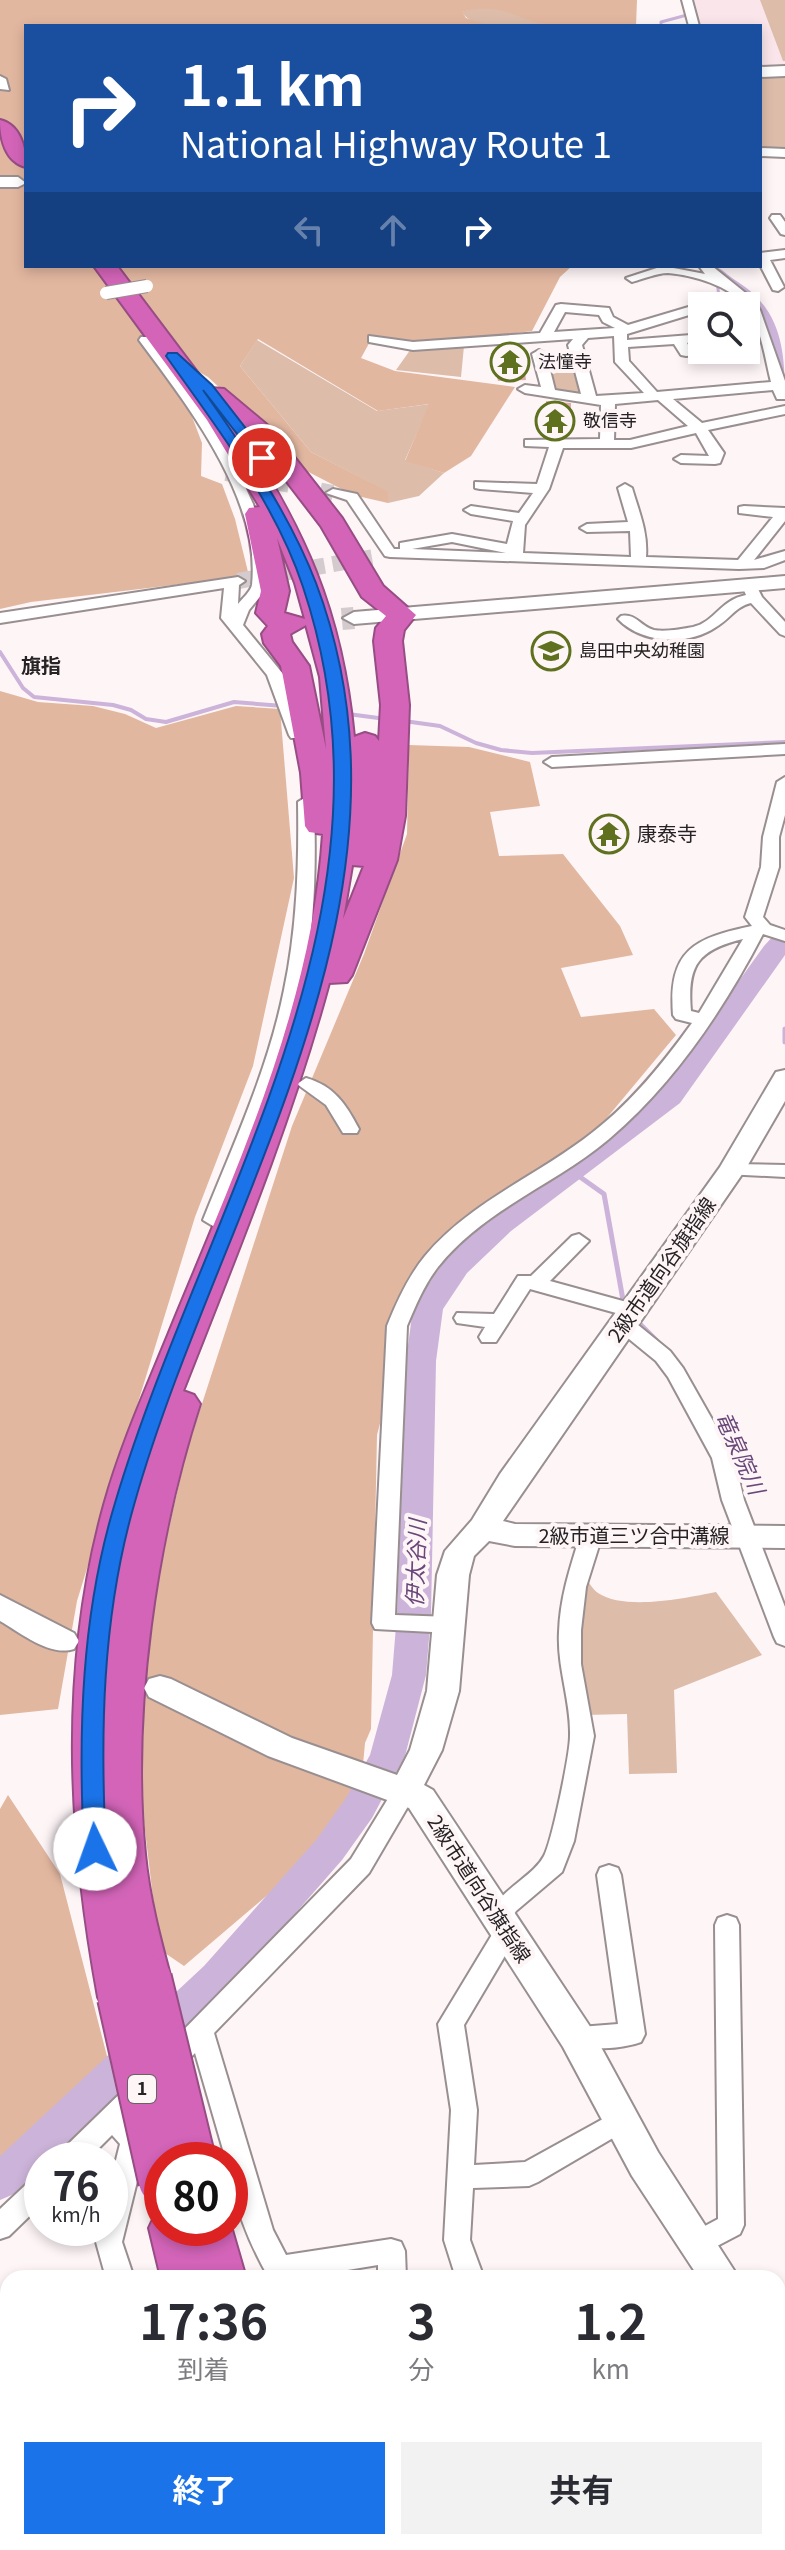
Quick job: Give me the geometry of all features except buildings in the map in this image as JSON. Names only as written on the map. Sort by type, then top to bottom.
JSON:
[{"type":"highway","points":[[0,126],[24,158]]},
{"type":"highway","name":"1","points":[[106,268],[159,348],[203,390],[262,458],[301,523],[327,576],[345,630],[365,735],[368,803],[358,868],[309,1046],[178,1414],[153,1510],[128,1634],[120,1719],[120,1815],[134,1988],[156,2142]]},
{"type":"highway","points":[[203,390],[264,435],[333,524],[372,591],[402,615],[390,628],[388,641],[395,705],[390,816],[382,860],[309,1046]]},
{"type":"highway","points":[[203,390],[260,519],[275,591],[270,613],[274,619],[301,623],[280,628],[276,634],[278,643],[295,666],[320,810],[312,990]]},
{"type":"highway","name":"1","points":[[186,2142],[134,1988],[95,1849],[91,1771],[93,1692],[104,1597],[123,1507],[150,1427],[282,1088],[312,990],[326,939],[343,804],[340,711],[334,675],[308,581],[272,505],[203,390]]},
{"type":"highway","points":[[178,2246],[184,2270]]},
{"type":"highway","points":[[213,2246],[219,2270]]},
{"type":"street","points":[[676,0],[681,24]]},
{"type":"street","points":[[687,0],[693,24]]},
{"type":"street","points":[[762,72],[785,71]]},
{"type":"street","points":[[762,152],[785,153]]},
{"type":"street","points":[[776,218],[785,231]]},
{"type":"street","points":[[762,257],[785,254]]},
{"type":"street","points":[[762,259],[778,287]]},
{"type":"street","points":[[632,278],[666,269],[710,274],[750,303],[762,345],[782,385],[785,403]]},
{"type":"street","points":[[106,293],[147,286]]},
{"type":"street","points":[[546,335],[561,308],[604,311],[622,335],[622,362],[700,429],[717,453],[715,460],[681,459]]},
{"type":"street","points":[[622,335],[688,312]]},
{"type":"street","points":[[374,339],[413,346],[546,335],[622,335],[685,339],[688,352]]},
{"type":"street","points":[[583,336],[575,345],[590,400]]},
{"type":"street","points":[[159,348],[247,507],[261,554],[255,573],[260,587],[242,609],[235,627]]},
{"type":"street","points":[[539,354],[549,393]]},
{"type":"street","points":[[525,389],[608,400],[782,385]]},
{"type":"street","points":[[607,444],[608,400]]},
{"type":"street","points":[[530,443],[631,444],[785,410]]},
{"type":"street","points":[[214,443],[207,443],[212,470],[226,473]]},
{"type":"street","points":[[516,554],[513,539],[520,518],[542,489],[557,443]]},
{"type":"street","points":[[480,485],[542,489]]},
{"type":"street","points":[[625,488],[640,539],[638,562]]},
{"type":"street","points":[[333,493],[352,497],[384,554],[516,554],[638,562],[785,582]]},
{"type":"street","points":[[471,510],[520,518]]},
{"type":"street","points":[[626,619],[651,635],[698,631],[713,623],[735,602],[784,513],[744,510]]},
{"type":"street","points":[[587,528],[637,526]]},
{"type":"street","points":[[354,618],[750,578],[764,564],[785,555]]},
{"type":"street","points":[[750,578],[785,631]]},
{"type":"street","points":[[0,618],[235,582],[229,618],[275,674],[294,722],[306,785],[305,872],[299,959],[268,1082],[213,1220]]},
{"type":"street","points":[[785,738],[554,756],[785,749]]},
{"type":"street","points":[[768,932],[754,917],[755,908],[770,867],[771,837],[785,782]]},
{"type":"street","points":[[446,1625],[383,1623],[397,1326],[413,1285],[435,1254],[458,1232],[609,1128],[636,1104],[677,1056],[701,1019],[768,932]]},
{"type":"street","points":[[701,1019],[682,1015],[678,988],[682,969],[705,944],[722,937],[768,932]]},
{"type":"street","name":"2級市道向谷旗指線","points":[[715,2270],[645,2164],[576,2036],[421,1799],[402,1790],[426,1750],[443,1691],[446,1625],[453,1575],[460,1551],[483,1528],[511,1482],[732,1170],[785,1078]]},
{"type":"street","points":[[306,1084],[320,1088],[329,1095],[350,1129]]},
{"type":"street","points":[[732,1170],[785,1171]]},
{"type":"street","points":[[535,1284],[579,1241]]},
{"type":"street","points":[[464,1318],[494,1329],[525,1281],[629,1318],[676,1373],[723,1458],[733,1500],[785,1637]]},
{"type":"street","name":"2級市道三ツ合中溝線","points":[[483,1528],[515,1535],[785,1537]]},
{"type":"street","points":[[467,2270],[457,2240],[464,2110],[451,2024],[502,1925],[507,1904],[553,1865],[562,1841],[582,1736],[570,1664],[570,1630],[575,1587],[591,1536]]},
{"type":"street","points":[[0,1607],[63,1641]]},
{"type":"street","points":[[87,2142],[201,2031],[360,1866],[402,1790],[346,1773],[280,1747],[160,1688]]},
{"type":"street","points":[[576,2036],[632,2034],[609,1875]]},
{"type":"street","points":[[698,2244],[731,2225],[727,1925]]},
{"type":"street","points":[[201,2031],[260,2231],[278,2270]]},
{"type":"street","points":[[113,2117],[134,2141],[109,2242],[118,2270]]},
{"type":"street","points":[[461,2177],[529,2174],[621,2120]]},
{"type":"street","points":[[0,2227],[24,2204]]},
{"type":"street","points":[[299,2270],[391,2251],[392,2270]]},
{"type":"shaded area","points":[[0,0],[637,0],[636,24],[541,24],[499,10],[476,9],[462,12],[466,18],[486,24],[24,24],[24,268],[570,268],[560,277],[532,331],[413,346],[372,338],[361,358],[395,371],[515,387],[471,456],[444,473],[405,461],[429,404],[378,411],[258,339],[240,366],[311,452],[388,491],[388,503],[353,495],[295,465],[263,428],[208,377],[142,340],[191,414],[202,443],[201,476],[222,484],[235,519],[249,576],[31,602],[0,609]]},
{"type":"shaded area","points":[[690,0],[785,0],[785,68],[762,69],[762,24],[696,24]]},
{"type":"shaded area","points":[[760,0],[785,0],[785,61],[783,61]]},
{"type":"shaded area","points":[[487,5],[517,11],[543,24],[483,24],[461,12]]},
{"type":"shaded area","points":[[762,77],[785,77],[785,149],[762,148]]},
{"type":"shaded area","points":[[257,340],[377,411],[430,404],[405,460],[444,473],[419,496],[388,503],[387,491],[311,452],[240,366]]},
{"type":"shaded area","points":[[413,346],[464,346],[461,377],[396,370]]},
{"type":"shaded area","points":[[576,364],[583,396],[553,391],[547,365]]},
{"type":"shaded area","points":[[0,691],[38,702],[93,706],[125,714],[156,728],[236,706],[280,709],[294,878],[253,1066],[195,1217],[77,1601],[58,1709],[0,1715]]},
{"type":"shaded area","points":[[409,745],[469,747],[530,762],[540,806],[490,812],[499,856],[563,854],[620,926],[633,955],[561,968],[581,1017],[654,1009],[676,1035],[585,1144],[483,1214],[414,1293],[377,1435],[371,1729],[365,1743],[359,1808],[284,1881],[184,1966],[159,1949],[143,1813],[137,1704],[154,1591],[187,1450],[292,1126],[364,954],[407,834]]},
{"type":"shaded area","points":[[582,1573],[598,1593],[624,1601],[656,1602],[716,1592],[762,1655],[674,1690],[677,1773],[629,1774],[627,1714],[585,1715],[577,1674]]},
{"type":"shaded area","points":[[8,1795],[60,1874],[108,2060],[0,2162],[0,1809]]},
{"type":"waterway","points":[[661,24],[687,15]]},
{"type":"waterway","points":[[711,268],[748,297],[759,311],[769,332],[785,389]]},
{"type":"waterway","points":[[717,281],[718,292]]},
{"type":"waterway","points":[[0,652],[23,688],[34,697],[113,705],[131,710],[146,719],[166,722],[234,702],[283,706]]},
{"type":"waterway","points":[[348,714],[386,719]]},
{"type":"waterway","points":[[404,721],[440,726],[476,743],[501,750],[532,753],[785,742]]},
{"type":"waterway","name":"伊太谷川","points":[[0,2182],[217,1977],[329,1850],[359,1808],[387,1756],[409,1675],[414,1614],[421,1361],[428,1308],[456,1266],[501,1224],[670,1097],[785,939]]},
{"type":"waterway","points":[[785,1029],[785,1042]]},
{"type":"waterway","name":"竜泉院川","points":[[573,1172],[604,1194],[623,1300]]},
{"type":"waterway","name":"竜泉院川","points":[[637,1321],[657,1341]]},
{"type":"tunnel","points":[[226,473],[333,493]]},
{"type":"tunnel","points":[[238,581],[379,556]]},
{"type":"tunnel","points":[[309,622],[354,618]]},
{"type":"place","name":"法憧寺","points":[[510,362]]},
{"type":"place","name":"敬信寺","points":[[555,421]]},
{"type":"place","name":"島田中央幼稚園","points":[[551,651]]},
{"type":"place","name":"康泰寺","points":[[609,834]]},
{"type":"district","name":"旗指","points":[[41,666]]},
{"type":"route","points":[[95,1849],[91,1771],[93,1692],[104,1597],[123,1507],[154,1413],[282,1088],[326,939],[343,804],[340,711],[324,632],[308,581],[272,505],[235,444],[172,356],[207,388],[262,458]]}]
